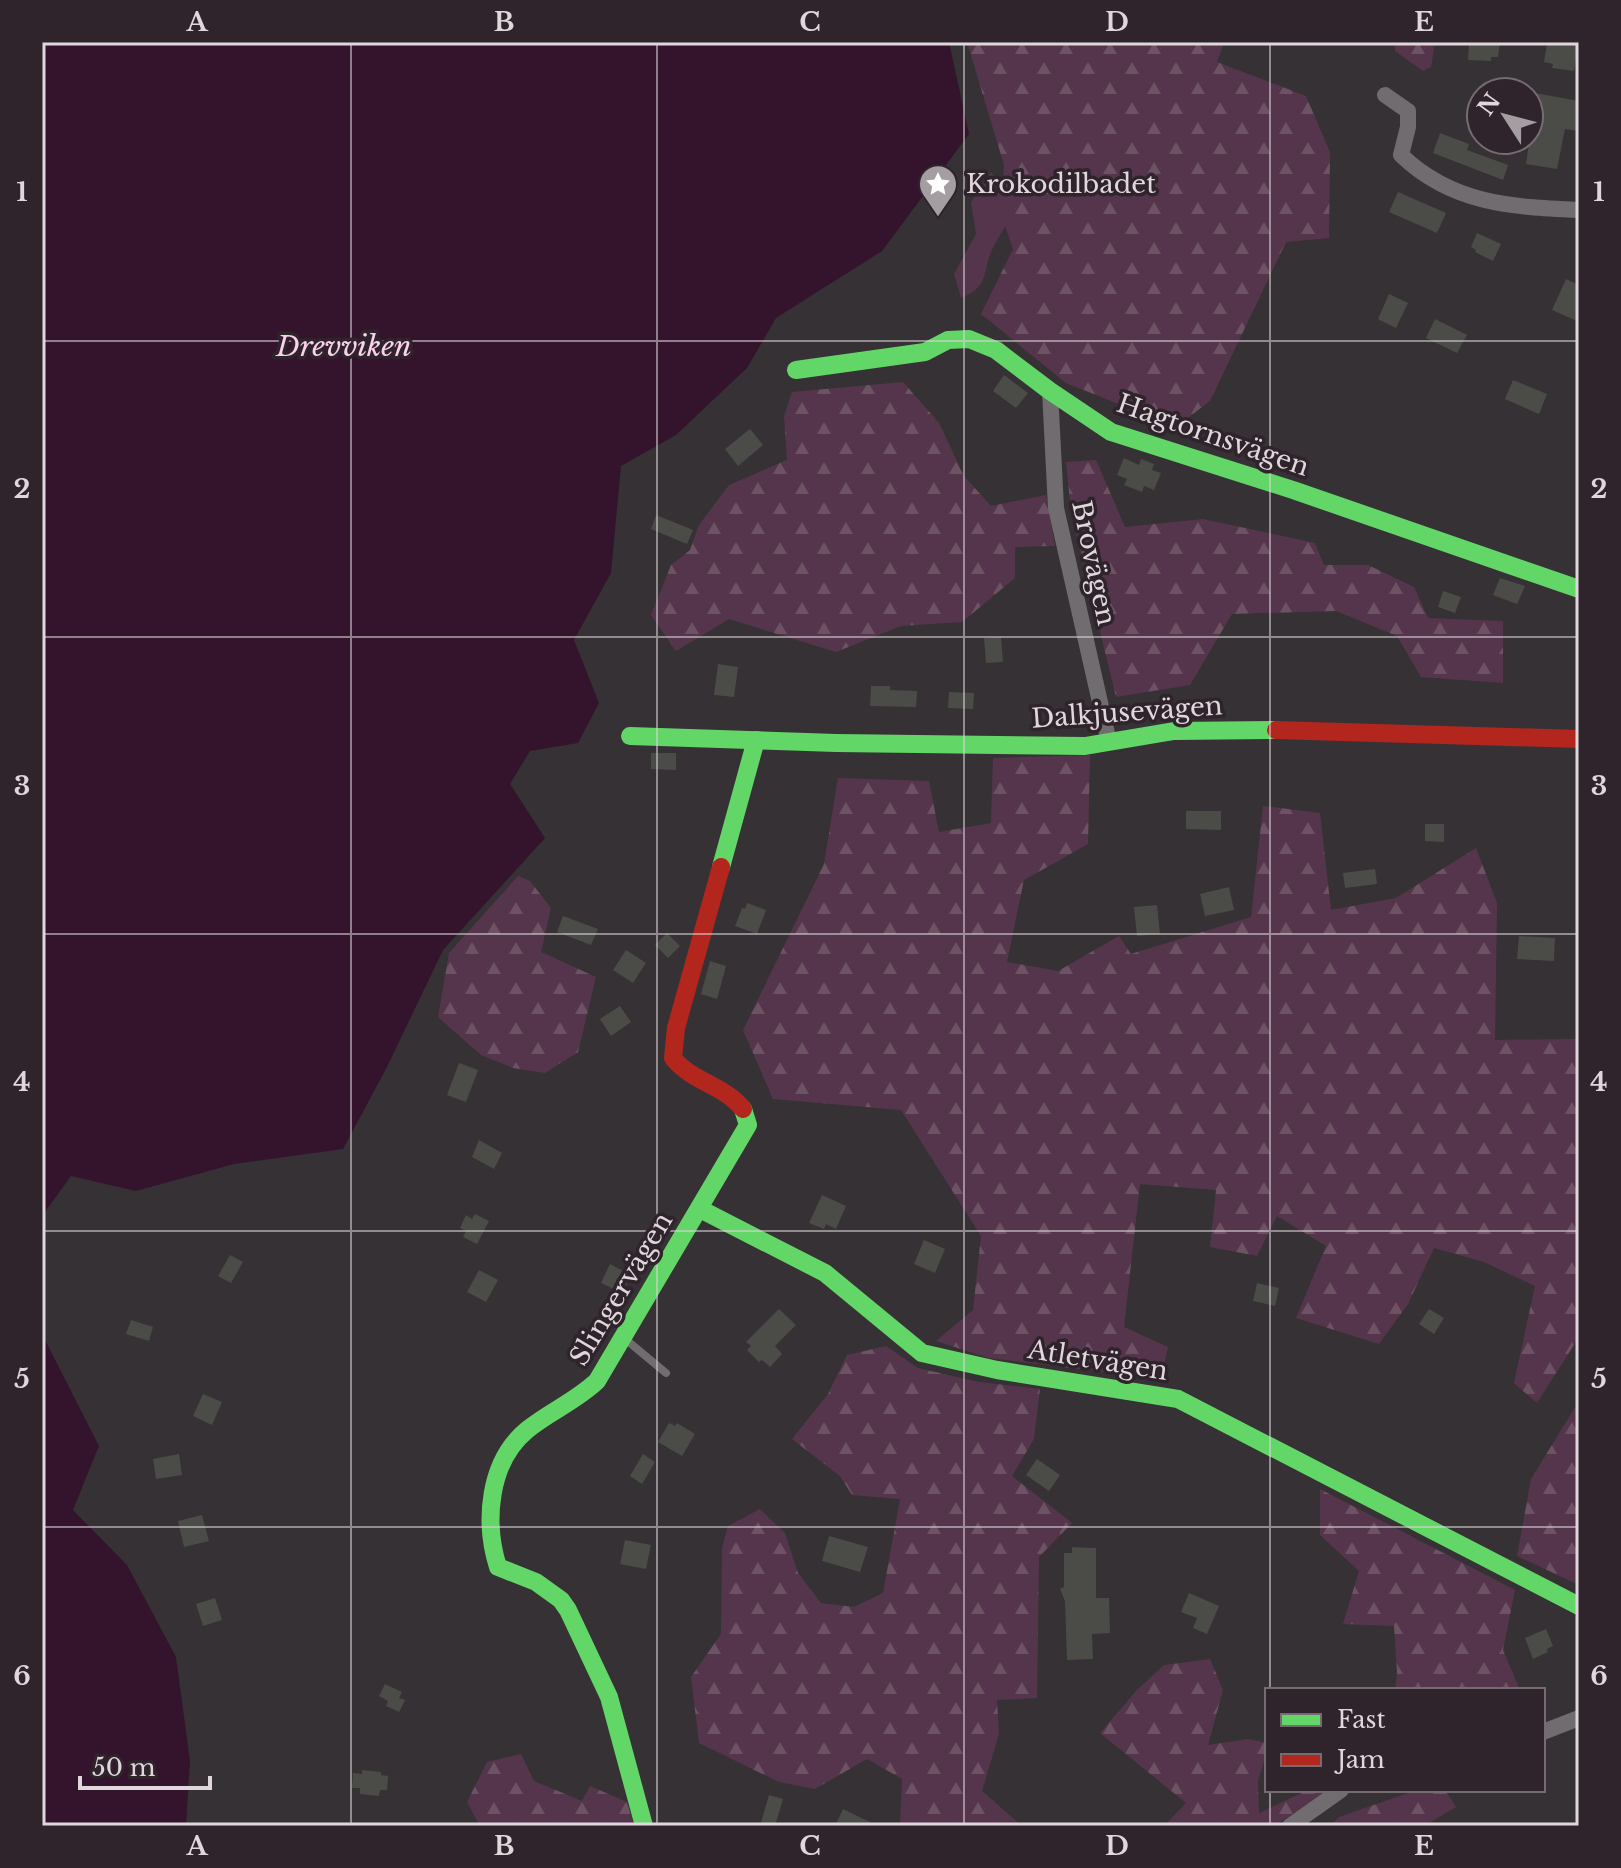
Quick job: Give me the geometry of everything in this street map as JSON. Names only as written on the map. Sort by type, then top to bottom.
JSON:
[{"type":"street","points":[[1385,95],[1408,111],[1410,120],[1401,155],[1421,174],[1473,198],[1524,208],[1579,210]]},
{"type":"street","name":"Hagtornsvägen","points":[[796,370],[925,352],[948,340],[969,339],[996,350],[1111,432],[1293,490],[1579,589]]},
{"type":"street","name":"Brovägen","points":[[1050,391],[1056,508],[1109,742]]},
{"type":"street","name":"Dalkjusevägen","points":[[630,736],[1085,746],[1174,731],[1226,729],[1579,739]]},
{"type":"street","name":"Slingervägen","points":[[644,1826],[609,1697],[583,1638],[561,1600],[536,1582],[498,1567],[489,1536],[496,1482],[503,1461],[516,1440],[584,1395],[597,1381],[748,1125],[745,1112],[735,1099],[696,1079],[673,1058],[676,1028],[756,740]]},
{"type":"street","name":"Atletvägen","points":[[700,1209],[825,1273],[922,1353],[997,1370],[1178,1399],[1579,1606]]},
{"type":"street","points":[[1545,1731],[1579,1718]]},
{"type":"street","points":[[1290,1826],[1338,1792]]},
{"type":"lane","points":[[624,1337],[666,1373]]},
{"type":"green space","points":[[967,42],[1224,42],[1217,62],[1306,96],[1330,152],[1329,238],[1286,242],[1210,401],[1176,427],[1066,383],[981,314],[1013,249],[1001,214],[1004,165]]},
{"type":"green space","points":[[1395,42],[1435,42],[1431,67],[1423,71],[1395,51]]},
{"type":"green space","points":[[991,172],[1016,209],[993,248],[981,283],[971,294],[961,298],[954,274],[976,234],[971,202]]},
{"type":"green space","points":[[903,382],[939,423],[964,476],[991,506],[1046,495],[1055,546],[1015,547],[1015,578],[962,622],[901,626],[836,652],[729,619],[676,651],[651,615],[671,565],[690,550],[699,525],[729,485],[787,460],[784,416],[792,392]]},
{"type":"green space","points":[[1096,460],[1125,527],[1203,519],[1315,543],[1324,565],[1368,565],[1414,587],[1428,618],[1503,621],[1503,683],[1421,677],[1397,636],[1336,611],[1232,614],[1190,685],[1116,697],[1071,512],[1066,462]]},
{"type":"green space","points":[[1090,755],[1088,844],[1024,880],[1007,962],[1058,971],[1119,936],[1131,954],[1251,917],[1263,806],[1320,813],[1331,910],[1396,898],[1476,848],[1497,903],[1495,1040],[1576,1039],[1579,1051],[1579,1337],[1537,1403],[1514,1383],[1535,1286],[1484,1262],[1434,1248],[1408,1304],[1379,1344],[1296,1318],[1326,1246],[1277,1216],[1257,1256],[1210,1247],[1216,1190],[1140,1184],[1124,1327],[1168,1347],[1161,1379],[989,1358],[936,1341],[973,1310],[981,1236],[901,1110],[773,1099],[743,1030],[824,864],[838,778],[929,781],[939,832],[991,823],[993,758]]},
{"type":"green space","points":[[518,876],[530,881],[551,908],[541,952],[596,977],[578,1052],[545,1073],[513,1068],[481,1055],[438,1017],[449,953]]},
{"type":"green space","points":[[886,1346],[918,1368],[979,1382],[1040,1389],[1034,1439],[1012,1476],[1072,1523],[1039,1557],[1037,1698],[997,1700],[999,1734],[982,1791],[1022,1826],[900,1826],[902,1779],[867,1759],[815,1789],[779,1782],[699,1743],[691,1677],[721,1634],[722,1548],[728,1526],[760,1509],[785,1533],[798,1573],[821,1603],[854,1607],[883,1593],[900,1499],[852,1495],[840,1476],[792,1439],[828,1394],[847,1355]]},
{"type":"green space","points":[[1579,1401],[1579,1585],[1517,1556],[1531,1479]]},
{"type":"green space","points":[[1320,1489],[1515,1590],[1503,1650],[1519,1688],[1395,1688],[1394,1626],[1343,1624],[1359,1571],[1320,1535]]},
{"type":"green space","points":[[1210,1659],[1223,1690],[1208,1745],[1248,1739],[1265,1743],[1265,1758],[1258,1781],[1259,1813],[1304,1792],[1326,1792],[1274,1826],[1164,1826],[1186,1803],[1100,1733],[1137,1690],[1164,1665]]},
{"type":"green space","points":[[521,1754],[534,1781],[582,1801],[590,1786],[627,1802],[634,1826],[480,1826],[467,1802],[487,1762]]},
{"type":"green space","points":[[1411,1792],[1446,1792],[1456,1807],[1424,1826],[1330,1826],[1339,1817]]},
{"type":"water","name":"Drevviken","points":[[42,42],[949,42],[969,134],[882,251],[776,318],[747,368],[676,435],[621,466],[611,573],[574,640],[599,703],[578,743],[530,751],[510,784],[545,838],[443,950],[387,1067],[343,1149],[234,1164],[136,1191],[71,1176],[42,1216]]},
{"type":"water","points":[[42,1334],[99,1446],[73,1510],[127,1565],[176,1657],[190,1761],[186,1826],[42,1826]]},
{"type":"building","points":[[1469,42],[1500,42],[1498,57],[1491,57],[1491,61],[1468,60]]},
{"type":"building","points":[[1551,42],[1579,42],[1574,71],[1552,68],[1553,64],[1544,62],[1547,44],[1551,45]]},
{"type":"building","points":[[1545,95],[1579,101],[1579,131],[1565,129],[1557,169],[1526,164],[1527,156],[1545,156]]},
{"type":"building","points":[[1440,133],[1465,142],[1465,156],[1483,156],[1508,165],[1503,180],[1433,153]]},
{"type":"building","points":[[1398,192],[1446,213],[1437,233],[1389,212]]},
{"type":"building","points":[[1477,233],[1501,244],[1493,261],[1471,247]]},
{"type":"building","points":[[1566,279],[1579,285],[1579,322],[1552,310]]},
{"type":"building","points":[[1389,294],[1408,303],[1396,328],[1378,319]]},
{"type":"building","points":[[1435,319],[1467,335],[1457,353],[1426,338]]},
{"type":"building","points":[[1004,375],[1028,393],[1016,408],[993,391]]},
{"type":"building","points":[[1513,380],[1547,394],[1539,414],[1505,399]]},
{"type":"building","points":[[750,429],[763,445],[738,466],[725,449]]},
{"type":"building","points":[[1124,458],[1139,465],[1141,459],[1154,464],[1152,470],[1161,473],[1154,490],[1144,486],[1142,492],[1124,485],[1127,479],[1117,475]]},
{"type":"building","points":[[656,515],[693,530],[687,544],[651,529]]},
{"type":"building","points":[[1500,578],[1525,586],[1517,604],[1493,595]]},
{"type":"building","points":[[1443,591],[1461,597],[1455,613],[1438,607]]},
{"type":"building","points":[[1001,637],[1003,662],[986,663],[984,638]]},
{"type":"building","points":[[718,664],[738,667],[734,697],[714,695]]},
{"type":"building","points":[[871,686],[917,691],[916,707],[870,706]]},
{"type":"building","points":[[949,692],[974,693],[973,709],[948,708]]},
{"type":"building","points":[[651,753],[676,753],[676,770],[651,769]]},
{"type":"building","points":[[1186,811],[1221,811],[1221,830],[1186,829]]},
{"type":"building","points":[[1425,824],[1444,824],[1444,842],[1425,841]]},
{"type":"building","points":[[1375,869],[1377,884],[1345,888],[1343,873]]},
{"type":"building","points":[[1229,887],[1234,910],[1205,916],[1200,894]]},
{"type":"building","points":[[747,903],[766,910],[757,934],[735,926]]},
{"type":"building","points":[[1157,905],[1160,934],[1137,936],[1134,907]]},
{"type":"building","points":[[563,916],[598,929],[591,945],[557,932]]},
{"type":"building","points":[[667,933],[680,946],[668,958],[655,945]]},
{"type":"building","points":[[1519,936],[1555,938],[1554,961],[1517,959]]},
{"type":"building","points":[[626,950],[646,963],[633,983],[613,970]]},
{"type":"building","points":[[710,961],[726,966],[717,999],[701,994]]},
{"type":"building","points":[[620,1006],[631,1022],[611,1036],[600,1019]]},
{"type":"building","points":[[459,1063],[478,1070],[466,1102],[447,1095]]},
{"type":"building","points":[[479,1140],[502,1153],[494,1169],[472,1157]]},
{"type":"building","points":[[822,1195],[846,1206],[836,1229],[826,1224],[824,1229],[809,1223]]},
{"type":"building","points":[[475,1214],[489,1221],[477,1244],[463,1237],[466,1231],[460,1228],[466,1215],[472,1219]]},
{"type":"building","points":[[924,1240],[945,1249],[935,1273],[914,1264]]},
{"type":"building","points":[[230,1255],[243,1262],[231,1283],[218,1276]]},
{"type":"building","points":[[610,1264],[631,1275],[622,1293],[601,1283]]},
{"type":"building","points":[[479,1270],[498,1280],[486,1302],[467,1292]]},
{"type":"building","points":[[1257,1283],[1279,1288],[1275,1306],[1253,1301]]},
{"type":"building","points":[[779,1309],[796,1325],[775,1346],[782,1354],[770,1367],[762,1360],[759,1362],[747,1350],[751,1346],[746,1342]]},
{"type":"building","points":[[1429,1309],[1444,1318],[1434,1334],[1419,1324]]},
{"type":"building","points":[[131,1320],[153,1327],[149,1341],[126,1334]]},
{"type":"building","points":[[203,1394],[222,1402],[212,1425],[193,1416]]},
{"type":"building","points":[[669,1423],[675,1426],[677,1423],[695,1434],[682,1456],[658,1442]]},
{"type":"building","points":[[179,1454],[182,1475],[156,1479],[153,1459]]},
{"type":"building","points":[[643,1454],[655,1462],[642,1484],[630,1476]]},
{"type":"building","points":[[1037,1459],[1060,1475],[1049,1491],[1026,1475]]},
{"type":"building","points":[[202,1515],[209,1541],[184,1547],[178,1521]]},
{"type":"building","points":[[829,1536],[868,1547],[860,1572],[822,1561]]},
{"type":"building","points":[[625,1540],[651,1545],[646,1569],[620,1564]]},
{"type":"building","points":[[1072,1547],[1096,1548],[1096,1598],[1109,1598],[1110,1633],[1092,1634],[1093,1659],[1067,1660],[1065,1601],[1060,1589],[1064,1587],[1064,1553],[1072,1553]]},
{"type":"building","points":[[1189,1593],[1219,1606],[1207,1634],[1193,1628],[1197,1618],[1181,1612]]},
{"type":"building","points":[[215,1598],[222,1620],[203,1626],[196,1604]]},
{"type":"building","points":[[1546,1629],[1553,1646],[1533,1659],[1525,1638]]},
{"type":"building","points":[[385,1684],[402,1692],[399,1698],[405,1700],[399,1712],[386,1706],[388,1701],[379,1696]]},
{"type":"building","points":[[362,1770],[388,1776],[387,1790],[380,1790],[379,1796],[360,1794],[360,1788],[352,1788],[353,1773],[362,1774]]},
{"type":"building","points":[[769,1795],[783,1799],[775,1826],[760,1826]]},
{"type":"building","points":[[843,1809],[878,1826],[835,1826]]},
{"type":"traffic: fast","points":[[796,370],[925,352],[948,340],[969,339],[996,350],[1111,432],[1293,490],[1579,589]]},
{"type":"traffic: fast","points":[[630,736],[836,743],[1085,746],[1174,731],[1276,730]]},
{"type":"traffic: fast","points":[[721,867],[756,740]]},
{"type":"traffic: fast","points":[[644,1826],[609,1697],[568,1610],[561,1600],[536,1582],[498,1567],[491,1532],[493,1494],[497,1476],[514,1443],[535,1424],[597,1381],[748,1125],[743,1109]]},
{"type":"traffic: fast","points":[[700,1209],[825,1273],[922,1353],[997,1370],[1178,1399],[1579,1606]]},
{"type":"traffic: jam","points":[[1276,730],[1579,739]]},
{"type":"traffic: jam","points":[[721,867],[676,1028],[673,1058],[689,1073],[727,1094],[743,1109]]},
{"type":"place","name":"Krokodilbadet","points":[[938,218]]}]
